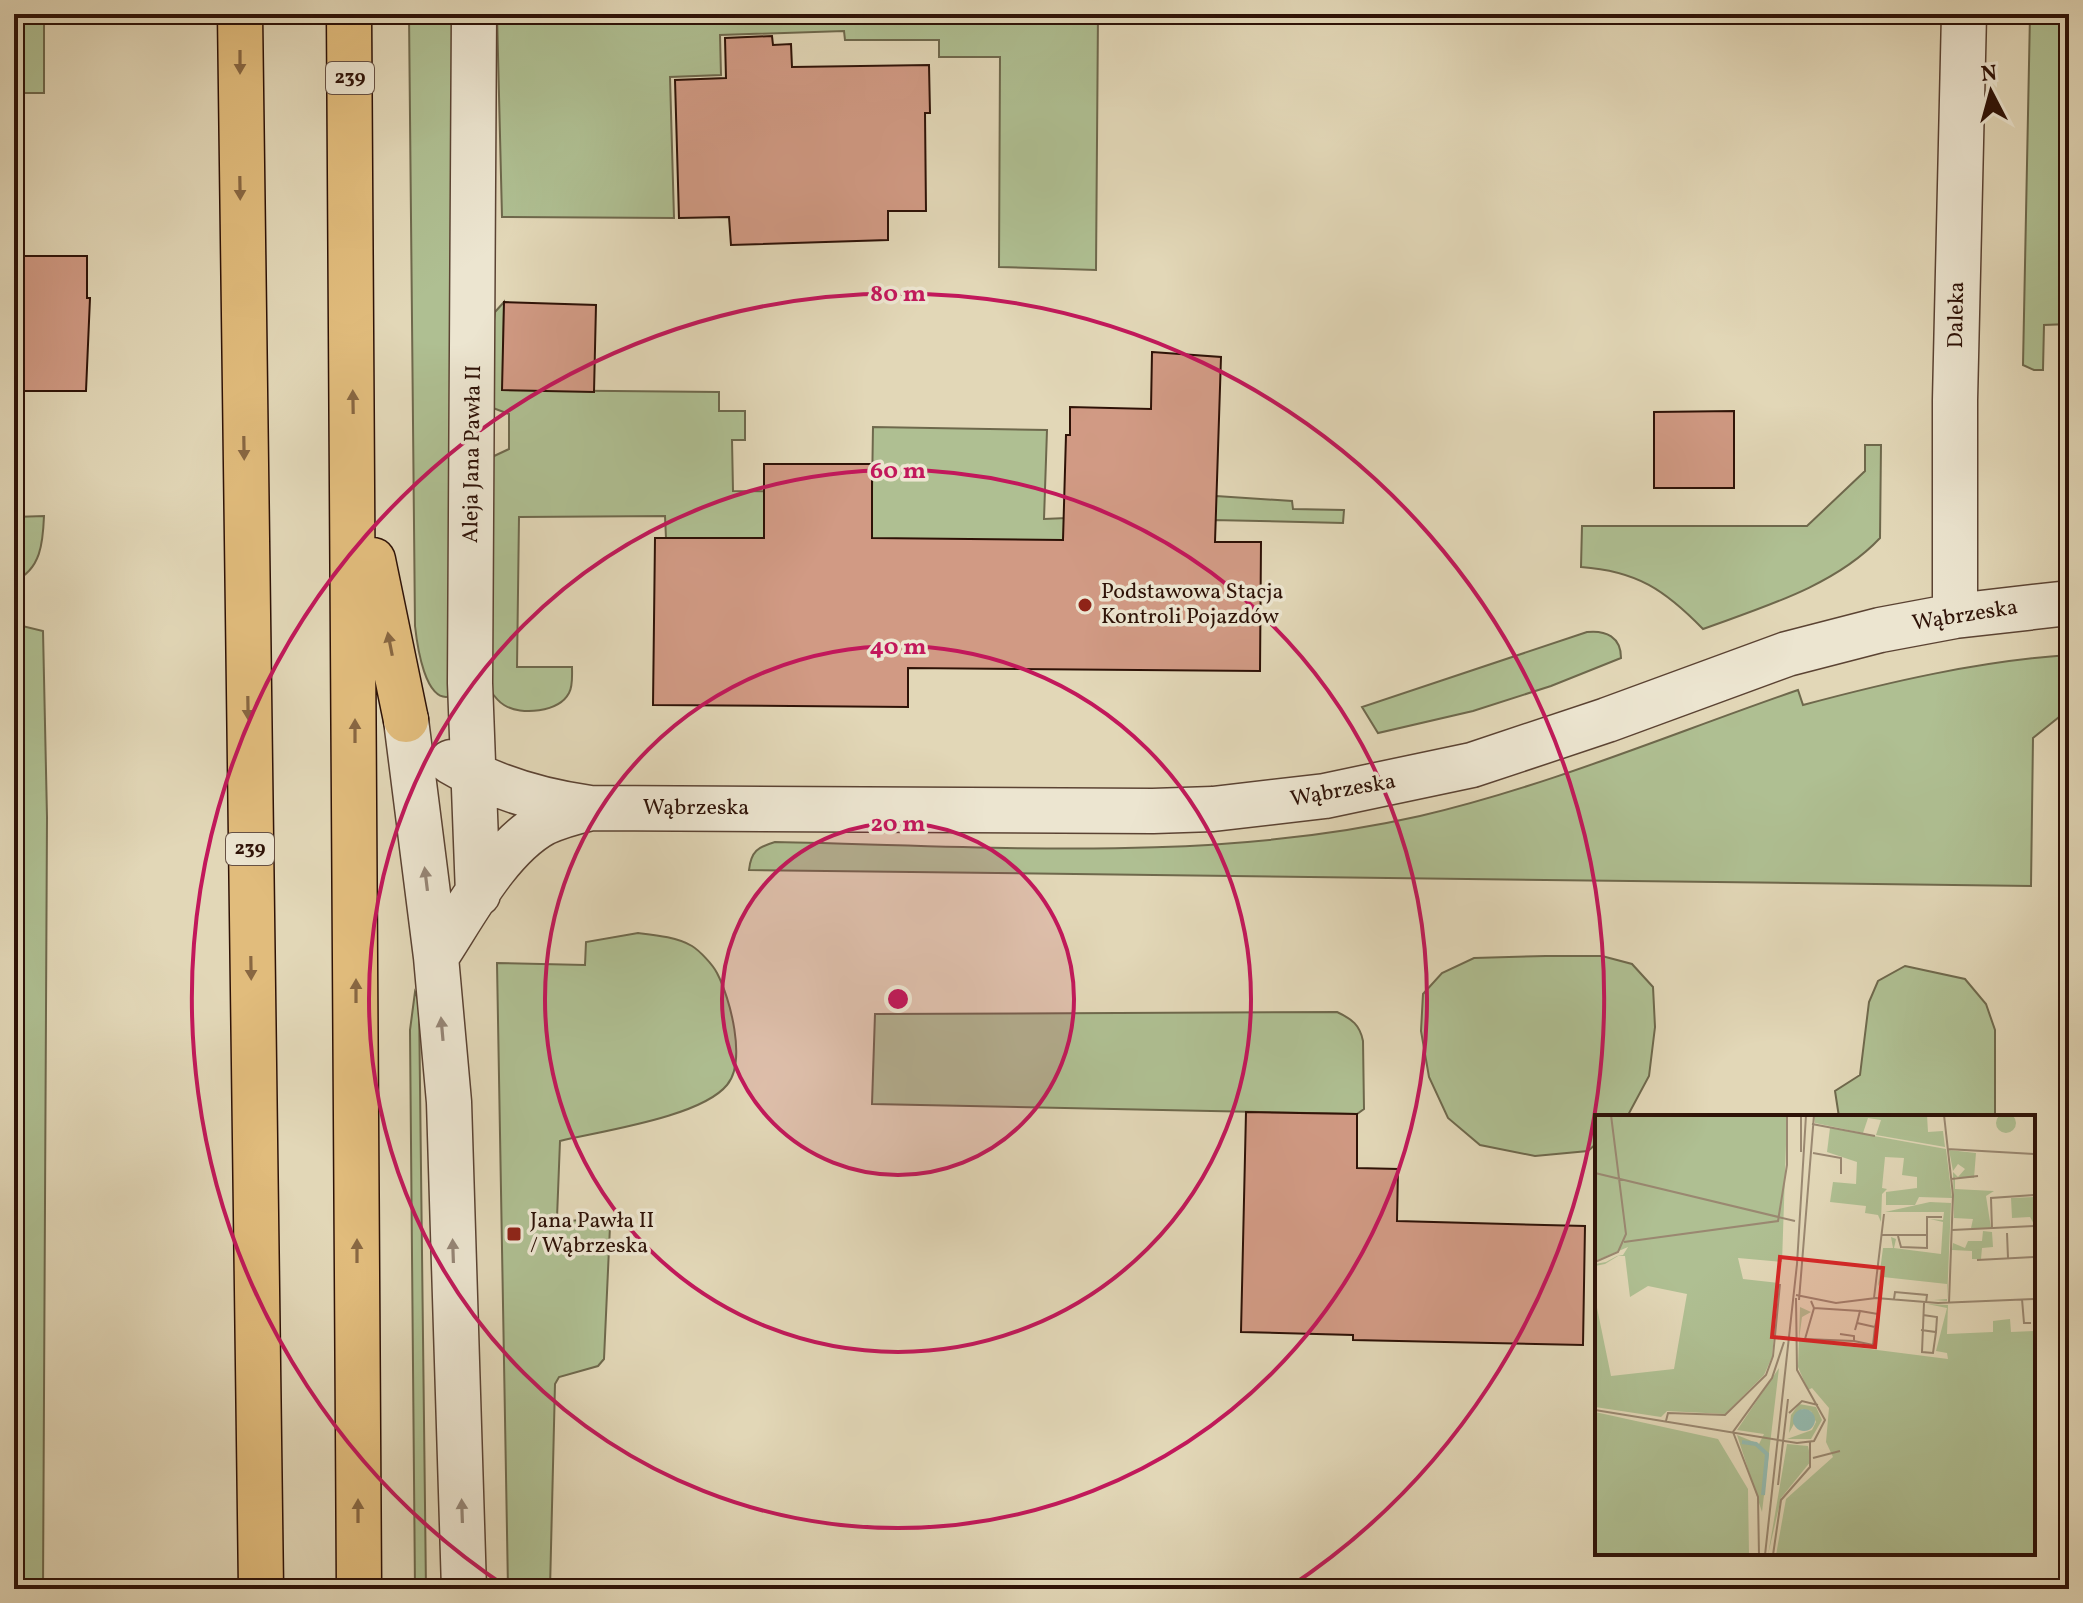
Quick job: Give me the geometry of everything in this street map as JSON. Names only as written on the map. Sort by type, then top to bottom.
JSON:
[{"type":"main road","name":"239","points":[[240,14],[261,1589]]},
{"type":"main road","name":"239","points":[[349,14],[359,1589]]},
{"type":"main road","points":[[354,480],[406,720]]},
{"type":"street","name":"Aleja Jana Pawła II","points":[[474,14],[470,683],[478,894]]},
{"type":"street","name":"Daleka","points":[[1955,616],[1955,400],[1964,14]]},
{"type":"street","name":"Wąbrzeska","points":[[406,720],[425,743],[474,776],[533,797],[591,808],[1213,809],[1325,796],[1472,765],[1607,720],[1787,654],[1880,630],[1955,616],[2069,603]]},
{"type":"street","points":[[406,720],[436,957],[449,1102],[464,1589]]},
{"type":"street","name":"Wąbrzeska","points":[[436,957],[502,860],[524,837],[542,824],[565,814],[591,808]]},
{"type":"green space","points":[[14,14],[44,14],[44,93],[14,93]]},
{"type":"green space","points":[[409,14],[458,14],[451,696],[442,696],[429,683],[420,658],[415,626]]},
{"type":"green space","points":[[497,14],[1098,14],[1096,270],[999,267],[1000,57],[939,57],[939,40],[845,40],[844,31],[720,35],[721,75],[670,77],[674,218],[502,217]]},
{"type":"green space","points":[[2030,14],[2069,14],[2069,324],[2044,325],[2043,370],[2023,365]]},
{"type":"green space","points":[[504,302],[503,390],[719,392],[719,411],[745,411],[745,440],[732,440],[733,491],[872,492],[873,427],[1047,430],[1044,519],[1216,496],[1292,501],[1293,509],[1344,510],[1343,523],[1212,520],[1210,542],[666,538],[665,516],[519,517],[517,667],[572,667],[572,680],[569,693],[549,708],[529,711],[511,708],[499,701],[487,686],[492,457],[509,449],[509,414],[493,408],[494,321],[495,312]]},
{"type":"green space","points":[[1865,445],[1881,445],[1880,538],[1842,569],[1774,603],[1703,629],[1676,603],[1649,585],[1618,573],[1581,567],[1582,526],[1807,526],[1865,471]]},
{"type":"green space","points":[[44,516],[39,554],[30,570],[14,581],[14,517]]},
{"type":"green space","points":[[14,624],[43,631],[47,817],[43,1589],[14,1589]]},
{"type":"green space","points":[[1587,632],[1611,636],[1618,645],[1621,658],[1551,686],[1473,711],[1378,733],[1362,707]]},
{"type":"green space","points":[[2069,655],[2069,709],[2033,738],[2031,886],[749,870],[756,851],[775,842],[1099,848],[1260,841],[1340,831],[1420,816],[1516,790],[1798,690],[1803,705],[1934,674],[2002,662]]},
{"type":"green space","points":[[638,933],[686,943],[713,966],[731,1013],[736,1061],[727,1085],[696,1106],[649,1121],[560,1141],[557,1218],[566,1221],[601,1219],[610,1226],[604,1359],[598,1366],[559,1377],[555,1384],[550,1589],[508,1589],[497,963],[585,965],[586,942]]},
{"type":"green space","points":[[1602,956],[1632,964],[1653,987],[1655,1027],[1649,1076],[1628,1115],[1595,1115],[1595,1145],[1588,1151],[1535,1156],[1480,1145],[1448,1118],[1429,1077],[1421,1031],[1423,994],[1442,973],[1474,958]]},
{"type":"green space","points":[[1905,966],[1965,979],[1986,1004],[1995,1030],[1994,1115],[1839,1115],[1835,1091],[1860,1075],[1869,1002],[1878,981]]},
{"type":"green space","points":[[415,992],[419,1001],[426,1589],[415,1589],[410,1030]]},
{"type":"green space","points":[[1337,1012],[1354,1023],[1363,1041],[1364,1109],[1357,1114],[872,1104],[875,1014]]},
{"type":"building","points":[[772,36],[773,45],[791,44],[792,67],[929,65],[930,113],[925,113],[926,211],[888,211],[888,240],[731,245],[729,217],[679,218],[675,80],[726,78],[725,38]]},
{"type":"building","points":[[14,256],[87,256],[87,298],[90,298],[86,391],[14,391]]},
{"type":"building","points":[[504,302],[596,305],[594,392],[502,390]]},
{"type":"building","points":[[1152,352],[1221,357],[1215,542],[1261,542],[1260,671],[908,668],[908,707],[653,705],[655,538],[764,538],[764,464],[872,464],[872,538],[1063,540],[1066,435],[1070,435],[1070,407],[1151,409]]},
{"type":"building","points":[[1734,411],[1734,488],[1654,488],[1654,412]]},
{"type":"building","points":[[1246,1112],[1357,1114],[1357,1168],[1398,1169],[1397,1221],[1585,1226],[1583,1345],[1353,1340],[1353,1335],[1241,1332]]},
{"type":"place","name":"Podstawowa Stacja Kontroli Pojazdów","points":[[1085,605]]},
{"type":"place","name":"Jana Pawła II / Wąbrzeska","points":[[514,1234]]}]
